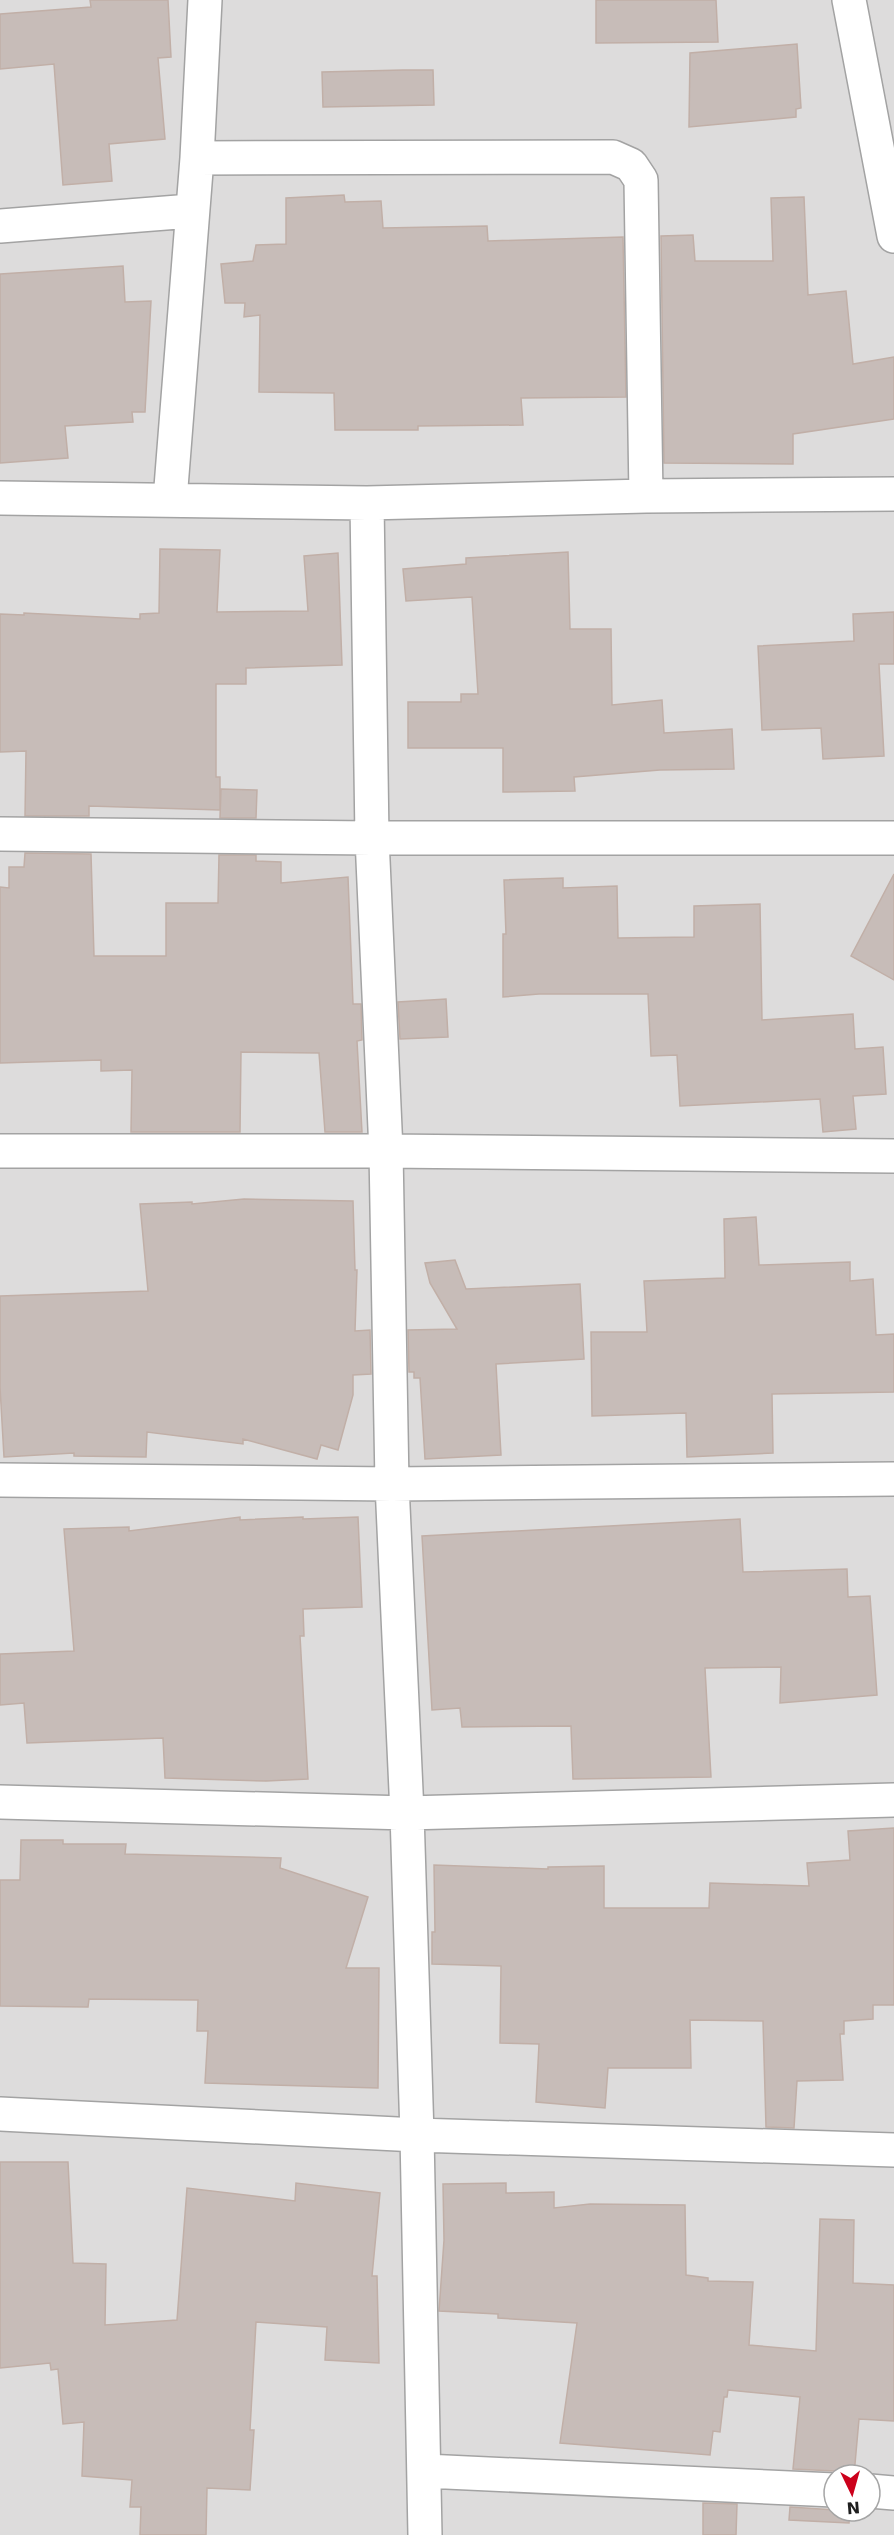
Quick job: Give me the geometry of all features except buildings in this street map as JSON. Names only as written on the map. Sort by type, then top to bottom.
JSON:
[{"type":"street","points":[[170,500],[191,211],[197,159],[205,0]]},
{"type":"street","points":[[849,0],[894,236]]},
{"type":"street","points":[[197,159],[613,157],[631,165],[641,180],[646,496]]},
{"type":"street","points":[[0,226],[191,211]]},
{"type":"street","points":[[0,498],[367,503],[646,496],[894,494]]},
{"type":"street","points":[[367,503],[372,838],[386,1151],[392,1484],[407,1813],[417,2135],[425,2535]]},
{"type":"street","points":[[0,834],[372,838],[894,838]]},
{"type":"street","points":[[0,1151],[386,1151],[894,1156]]},
{"type":"street","points":[[0,1480],[392,1484],[894,1479]]},
{"type":"street","points":[[0,1802],[407,1813],[894,1800]]},
{"type":"street","points":[[0,2114],[417,2135],[894,2150]]},
{"type":"street","points":[[425,2471],[822,2489]]},
{"type":"shaded area","points":[[0,0],[894,0],[894,2535],[0,2535]]}]
